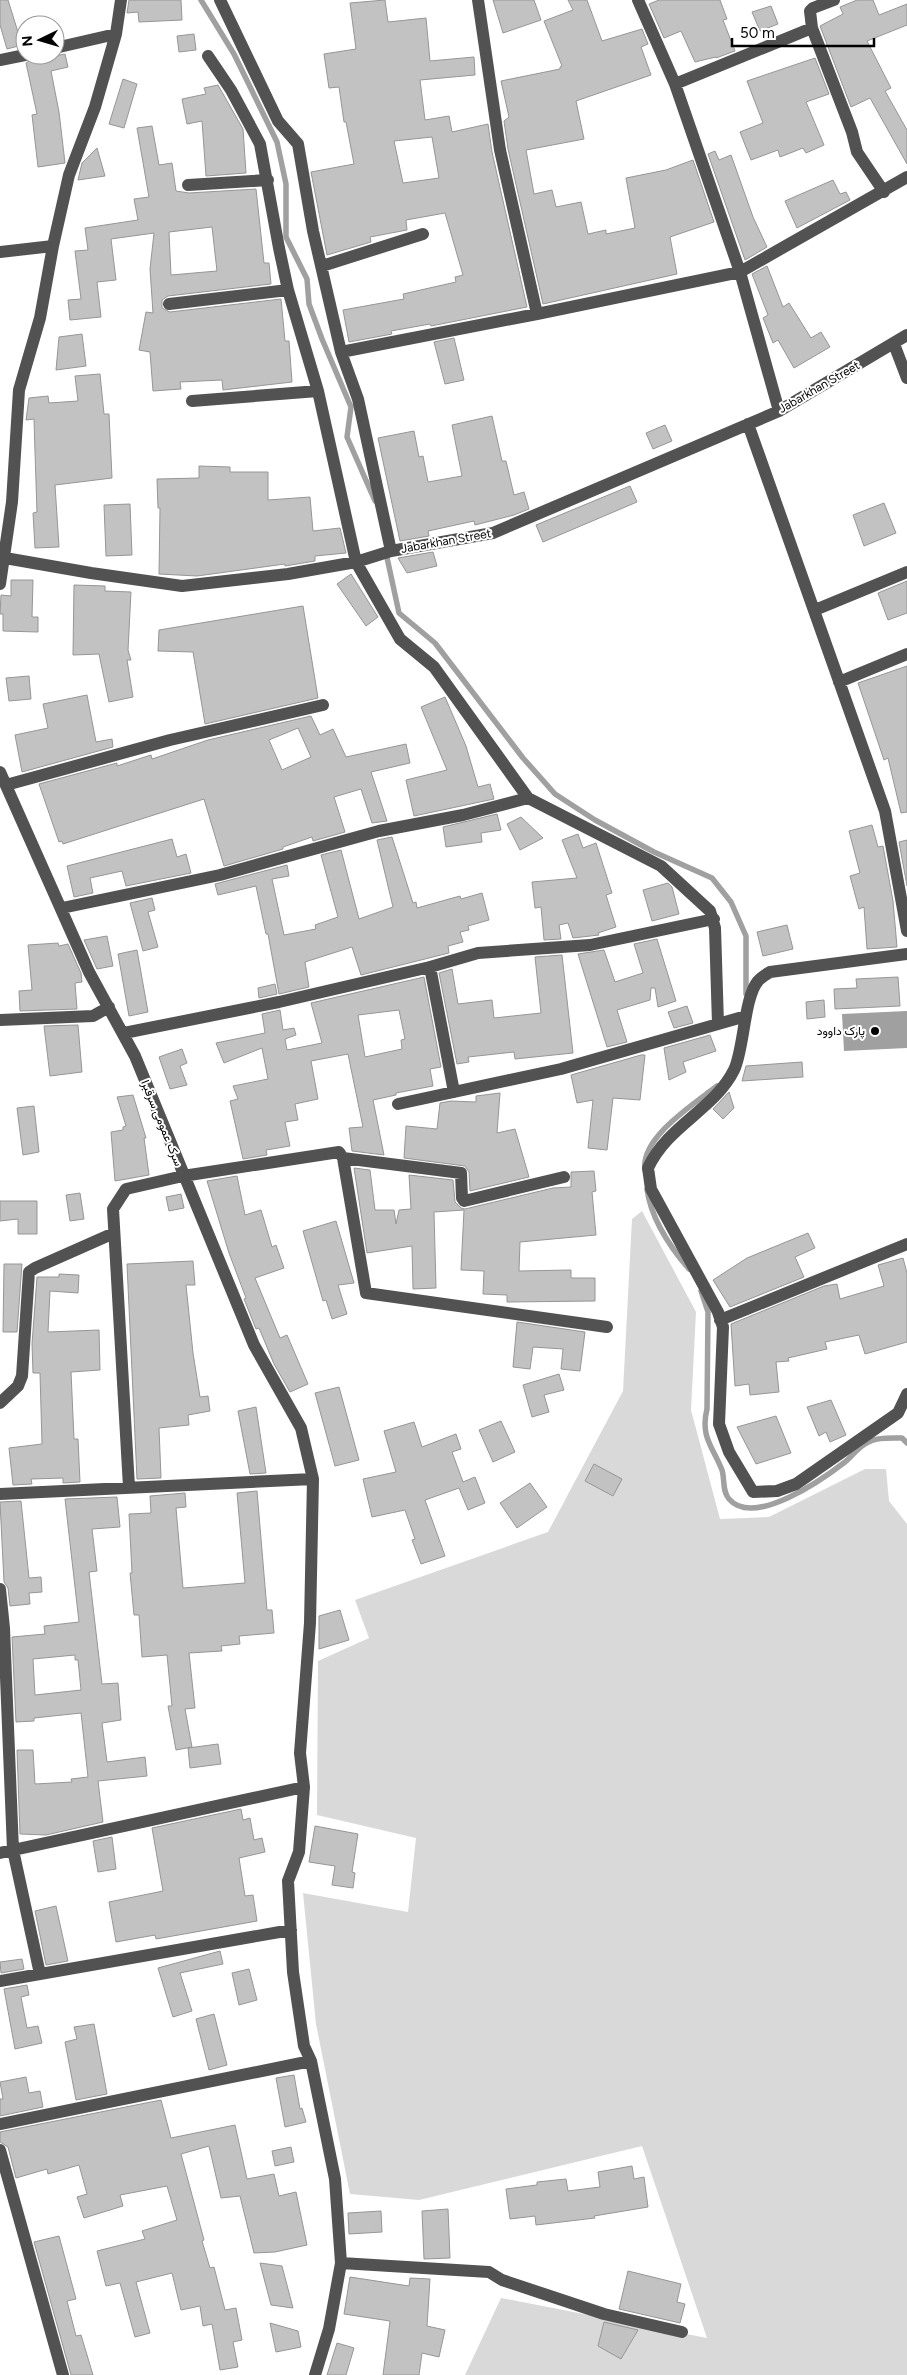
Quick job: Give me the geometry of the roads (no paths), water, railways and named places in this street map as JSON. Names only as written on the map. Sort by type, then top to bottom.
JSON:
[{"type":"street","points":[[0,584],[12,502],[19,390],[40,318],[53,246],[69,175],[95,107],[116,34],[121,0]]},
{"type":"street","points":[[220,0],[278,121],[298,144],[313,231],[340,352],[358,399],[391,551]]},
{"type":"street","points":[[478,0],[500,150],[537,314]]},
{"type":"street","points":[[638,0],[675,84],[740,272],[779,411]]},
{"type":"street","points":[[834,0],[810,11],[812,28],[852,132],[857,152],[884,192]]},
{"type":"street","points":[[675,84],[812,28]]},
{"type":"street","points":[[65,46],[116,34]]},
{"type":"street","points":[[0,60],[15,56]]},
{"type":"street","points":[[208,56],[231,90],[260,144],[288,290],[318,391],[356,562],[400,639],[434,667],[528,798],[661,866],[710,910],[714,919],[718,1024]]},
{"type":"street","points":[[340,352],[740,272],[884,192],[907,177]]},
{"type":"street","points":[[188,185],[268,180]]},
{"type":"street","points":[[322,266],[423,234]]},
{"type":"street","points":[[0,252],[53,246]]},
{"type":"street","points":[[169,304],[288,290]]},
{"type":"street","name":"Jabarkhan Street","points":[[3,559],[182,586],[288,574],[356,562],[391,551],[493,533],[779,411],[907,335]]},
{"type":"street","points":[[894,344],[907,378]]},
{"type":"street","points":[[192,401],[318,391]]},
{"type":"street","points":[[748,424],[885,811],[907,931]]},
{"type":"street","points":[[815,610],[907,572]]},
{"type":"street","points":[[839,682],[907,654]]},
{"type":"street","points":[[6,785],[170,740],[323,705]]},
{"type":"street","name":"سرک عمومی سرقبرا","points":[[0,772],[89,972],[124,1033],[254,1345],[301,1428],[313,1479],[310,1623],[300,1753],[304,1787],[299,1852],[288,1881],[293,1972],[298,2009],[304,2046],[311,2061],[335,2179],[341,2263],[329,2330],[316,2375]]},
{"type":"street","points":[[62,908],[220,875],[379,831],[463,815],[528,798]]},
{"type":"street","points":[[124,1033],[279,1002],[430,967],[478,953],[590,945],[714,919]]},
{"type":"street","points":[[907,954],[770,972],[757,981],[746,1016],[735,1069],[721,1092],[674,1131],[648,1168],[651,1190],[718,1312],[723,1327],[719,1424],[729,1452],[753,1492],[777,1491],[796,1484],[898,1413],[907,1394]]},
{"type":"street","points":[[430,967],[454,1092]]},
{"type":"street","points":[[0,1020],[93,1016],[109,1007]]},
{"type":"street","points":[[398,1104],[560,1069],[746,1016]]},
{"type":"street","points":[[129,1488],[113,1209],[126,1189],[183,1176],[339,1152],[343,1158],[366,1293],[607,1327]]},
{"type":"street","points":[[343,1158],[456,1171],[461,1173],[462,1176],[462,1198],[464,1201],[564,1178]]},
{"type":"street","points":[[0,1403],[18,1386],[22,1376],[29,1272],[114,1233]]},
{"type":"street","points":[[720,1320],[907,1244]]},
{"type":"street","points":[[0,1494],[313,1479]]},
{"type":"street","points":[[0,1589],[4,1628],[14,1850],[40,1974]]},
{"type":"street","points":[[0,1853],[304,1787]]},
{"type":"street","points":[[0,1981],[291,1930]]},
{"type":"street","points":[[0,2124],[311,2061]]},
{"type":"street","points":[[0,2150],[63,2375]]},
{"type":"street","points":[[341,2263],[489,2272],[502,2280],[604,2314],[682,2332]]},
{"type":"waterway","points":[[201,0],[234,54],[277,142],[286,184],[286,237],[307,279],[309,304],[351,407],[347,437],[375,501]]},
{"type":"waterway","points":[[386,553],[399,613],[435,643],[523,758],[555,794],[595,820],[654,852],[712,878],[731,902],[746,936],[746,994]]},
{"type":"waterway","points":[[645,1170],[646,1158],[651,1146],[660,1134],[683,1112],[717,1086]]},
{"type":"waterway","points":[[647,1189],[649,1200],[662,1232],[689,1269]]},
{"type":"waterway","points":[[701,1291],[708,1312],[706,1435],[722,1470],[724,1489],[729,1499],[740,1506],[755,1508],[771,1505],[788,1498],[821,1479],[845,1462],[859,1448],[873,1440],[902,1438],[907,1443]]},
{"type":"place","name":"پارک داوود","points":[[875,1031]]}]
